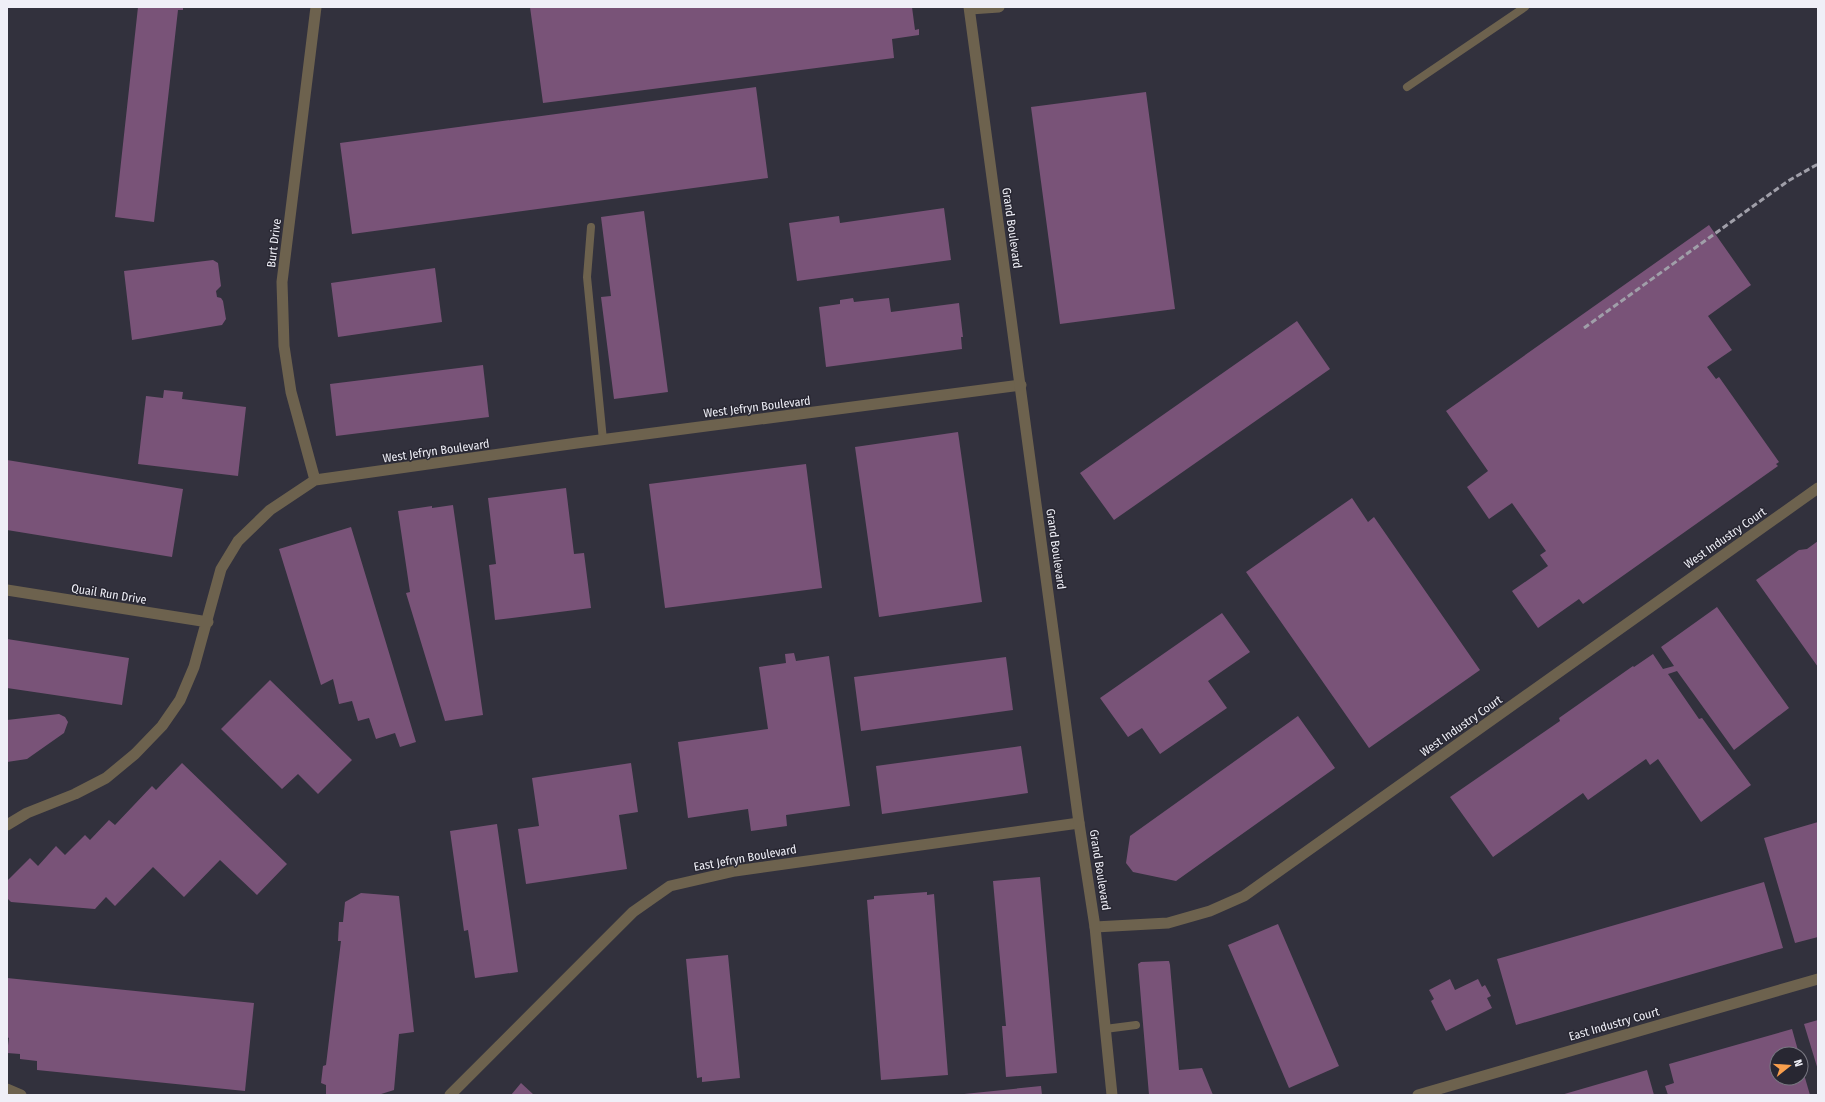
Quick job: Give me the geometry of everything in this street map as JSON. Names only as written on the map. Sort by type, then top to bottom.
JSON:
[{"type":"street","name":"Burt Drive","points":[[315,480],[291,392],[284,346],[282,282],[316,7]]},
{"type":"street","points":[[970,8],[1000,7]]},
{"type":"street","name":"Grand Boulevard","points":[[970,8],[1095,927],[1112,1095]]},
{"type":"street","name":"West Jefryn Boulevard","points":[[7,825],[27,813],[75,794],[106,778],[135,754],[162,726],[180,700],[194,667],[208,622],[221,569],[238,541],[270,510],[315,480],[1021,385]]},
{"type":"street","name":"West Industry Court","points":[[1095,927],[1168,923],[1210,911],[1244,896],[1818,488]]},
{"type":"street","name":"Quail Run Drive","points":[[7,590],[208,622]]},
{"type":"street","name":"East Jefryn Boulevard","points":[[450,1095],[633,912],[670,886],[735,871],[1080,823]]},
{"type":"street","name":"East Industry Court","points":[[1418,1095],[1818,979]]},
{"type":"street","points":[[7,1090],[21,1095]]},
{"type":"lane","points":[[1407,87],[1525,7]]},
{"type":"lane","points":[[591,227],[587,277],[604,440]]},
{"type":"lane","points":[[1105,1029],[1136,1025]]},
{"type":"building","points":[[138,7],[183,7],[183,10],[178,10],[154,222],[115,217]]},
{"type":"building","points":[[530,7],[912,7],[915,30],[919,29],[919,35],[892,39],[894,58],[543,103]]},
{"type":"building","points":[[756,87],[768,178],[352,234],[340,143]]},
{"type":"building","points":[[1146,92],[1175,309],[1060,324],[1031,107]]},
{"type":"building","points":[[944,208],[951,260],[797,281],[789,223],[839,216],[840,223]]},
{"type":"building","points":[[644,211],[668,392],[614,399],[601,297],[611,296],[601,217]]},
{"type":"building","points":[[1709,225],[1751,285],[1708,316],[1732,350],[1707,367],[1716,379],[1719,377],[1779,462],[1776,464],[1778,466],[1583,604],[1579,599],[1538,628],[1512,591],[1548,566],[1540,555],[1546,551],[1512,503],[1489,519],[1467,487],[1488,471],[1446,411]]},
{"type":"building","points":[[213,260],[218,263],[221,286],[216,291],[217,297],[221,298],[223,301],[226,319],[222,325],[132,340],[124,271]]},
{"type":"building","points":[[435,268],[442,322],[338,337],[331,283]]},
{"type":"building","points":[[853,298],[854,302],[889,298],[891,312],[959,303],[963,337],[961,337],[962,349],[826,367],[819,307],[840,304],[840,300]]},
{"type":"building","points":[[1297,321],[1330,369],[1114,520],[1080,473]]},
{"type":"building","points":[[483,365],[489,417],[336,436],[330,384]]},
{"type":"building","points":[[164,390],[183,392],[182,399],[246,407],[238,476],[138,464],[146,396],[163,398]]},
{"type":"building","points":[[958,432],[982,602],[879,617],[855,447]]},
{"type":"building","points":[[7,460],[183,489],[172,557],[7,530]]},
{"type":"building","points":[[806,464],[822,588],[665,608],[649,484]]},
{"type":"building","points":[[566,488],[574,554],[584,553],[591,608],[495,620],[489,565],[496,564],[488,498]]},
{"type":"building","points":[[1352,498],[1368,522],[1374,517],[1480,670],[1369,748],[1246,572]]},
{"type":"building","points":[[453,505],[483,715],[445,721],[406,593],[410,592],[398,511],[432,506],[432,508]]},
{"type":"building","points":[[351,527],[416,742],[400,747],[395,733],[376,739],[369,718],[358,721],[352,701],[339,704],[333,679],[321,685],[279,549]]},
{"type":"building","points":[[1818,541],[1818,667],[1756,580],[1799,550],[1807,549]]},
{"type":"building","points":[[1717,607],[1789,708],[1734,750],[1677,671],[1668,674],[1699,719],[1702,718],[1751,785],[1701,822],[1658,759],[1650,765],[1646,759],[1588,800],[1583,793],[1493,857],[1450,797],[1560,721],[1559,718],[1633,666],[1634,667],[1653,654],[1663,669],[1674,666],[1661,647]]},
{"type":"building","points":[[1222,613],[1250,652],[1208,681],[1227,708],[1160,754],[1142,728],[1128,737],[1100,698]]},
{"type":"building","points":[[7,639],[129,658],[122,705],[7,688]]},
{"type":"building","points":[[794,653],[796,661],[829,656],[850,806],[786,815],[787,826],[751,831],[748,809],[688,818],[678,742],[768,729],[759,667],[786,663],[785,654]]},
{"type":"building","points":[[1006,657],[1013,710],[861,731],[854,677]]},
{"type":"building","points":[[270,680],[352,760],[318,794],[298,774],[282,789],[221,729]]},
{"type":"building","points":[[59,714],[65,717],[68,722],[64,733],[27,759],[7,762],[7,720]]},
{"type":"building","points":[[1298,716],[1335,768],[1176,881],[1133,872],[1126,863],[1130,836]]},
{"type":"building","points":[[1021,746],[1028,793],[882,814],[876,766]]},
{"type":"building","points":[[182,763],[287,864],[257,895],[220,860],[184,897],[153,867],[115,906],[106,897],[95,909],[11,902],[7,898],[7,881],[30,858],[38,866],[56,846],[65,855],[85,835],[90,840],[109,820],[115,825],[152,786],[156,790]]},
{"type":"building","points":[[631,763],[638,812],[619,815],[627,869],[526,884],[518,829],[539,826],[532,778]]},
{"type":"building","points":[[1818,822],[1818,937],[1795,943],[1764,838]]},
{"type":"building","points":[[497,824],[518,972],[475,978],[468,930],[464,931],[450,831]]},
{"type":"building","points":[[1040,877],[1057,1073],[1006,1077],[1002,1026],[1006,1026],[993,881]]},
{"type":"building","points":[[1764,882],[1783,948],[1516,1025],[1497,959]]},
{"type":"building","points":[[927,892],[927,895],[934,894],[948,1075],[881,1080],[867,900],[874,899],[874,896]]},
{"type":"building","points":[[361,893],[399,896],[414,1032],[399,1034],[394,1090],[378,1095],[326,1095],[326,1085],[321,1083],[323,1066],[326,1065],[341,941],[338,941],[339,922],[343,922],[345,902]]},
{"type":"building","points":[[1278,924],[1339,1066],[1289,1088],[1228,945]]},
{"type":"building","points":[[728,955],[740,1078],[702,1082],[702,1077],[697,1078],[686,959]]},
{"type":"building","points":[[1169,961],[1179,1070],[1202,1068],[1213,1095],[1149,1095],[1138,964],[1141,962]]},
{"type":"building","points":[[7,978],[254,1003],[245,1091],[37,1070],[37,1061],[20,1059],[20,1054],[7,1053],[9,1038],[7,1037]]},
{"type":"building","points":[[1450,979],[1455,990],[1478,979],[1482,987],[1485,985],[1491,996],[1487,998],[1492,1008],[1446,1031],[1431,1001],[1434,999],[1429,990]]},
{"type":"building","points":[[1818,1020],[1818,1070],[1804,1024]]},
{"type":"building","points":[[1792,1029],[1797,1046],[1769,1046],[1769,1086],[1807,1086],[1810,1095],[1668,1095],[1665,1086],[1674,1083],[1669,1064]]},
{"type":"building","points":[[1647,1070],[1654,1095],[1561,1095]]},
{"type":"building","points":[[521,1083],[534,1095],[511,1095]]},
{"type":"building","points":[[1041,1086],[1042,1095],[964,1095],[964,1094]]},
{"type":"railway","points":[[1584,328],[1788,181],[1818,164]]}]
